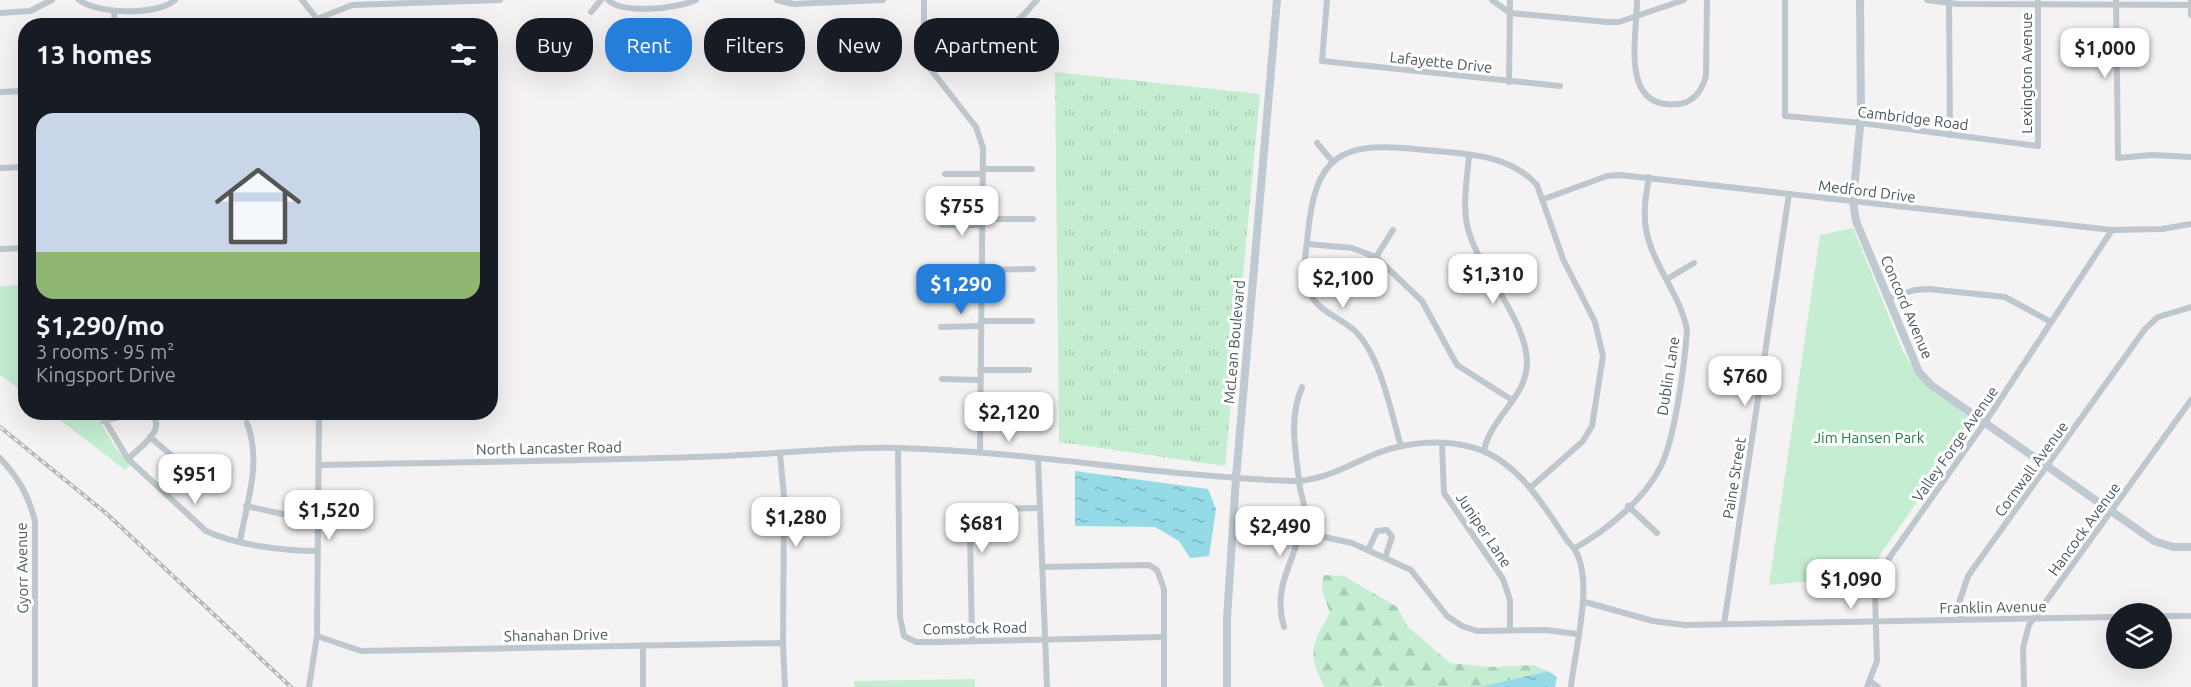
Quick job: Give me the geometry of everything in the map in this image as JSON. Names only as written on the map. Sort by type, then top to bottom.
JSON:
[{"type":"street","points":[[0,13],[30,11],[52,0]]},
{"type":"street","points":[[79,0],[98,9],[114,11],[162,8],[174,0]]},
{"type":"street","points":[[302,0],[315,18]]},
{"type":"street","points":[[326,18],[352,5],[500,0]]},
{"type":"street","points":[[591,12],[601,0]]},
{"type":"street","points":[[608,0],[612,4],[631,8],[682,6],[696,0]]},
{"type":"street","points":[[777,0],[793,4],[883,0]]},
{"type":"street","points":[[923,18],[924,0]]},
{"type":"street","points":[[1020,18],[1037,0]]},
{"type":"street","name":"McLean Boulevard","points":[[1227,687],[1227,619],[1236,478],[1277,0]]},
{"type":"street","name":"Lafayette Drive","points":[[1327,0],[1322,60],[1560,86]]},
{"type":"street","points":[[1492,0],[1510,13],[1607,22],[1637,16],[1684,0]]},
{"type":"street","points":[[1509,82],[1510,0]]},
{"type":"street","points":[[1637,0],[1636,77],[1643,93],[1653,101],[1680,104],[1688,101],[1703,87],[1706,76],[1707,0]]},
{"type":"street","name":"Cambridge Road","points":[[1785,0],[1785,116],[1861,123],[2038,146]]},
{"type":"street","name":"Concord Avenue","points":[[1860,0],[1861,123],[1853,201],[1856,221],[1919,372],[1931,385],[2154,541],[2173,547],[2191,547]]},
{"type":"street","points":[[1927,0],[2191,5]]},
{"type":"street","points":[[2191,0],[2191,15]]},
{"type":"street","points":[[1949,2],[1950,135]]},
{"type":"street","name":"Lexington Avenue","points":[[2038,3],[2038,146]]},
{"type":"street","points":[[2116,3],[2118,158],[2152,155],[2191,157]]},
{"type":"street","points":[[114,11],[114,18]]},
{"type":"street","points":[[933,72],[976,127],[983,148],[980,452]]},
{"type":"street","points":[[0,92],[18,91]]},
{"type":"street","points":[[1317,143],[1333,162]]},
{"type":"street","points":[[1401,446],[1375,363],[1364,342],[1347,325],[1322,310],[1308,291],[1305,270],[1312,196],[1320,177],[1333,162],[1353,150],[1373,146],[1502,160],[1518,168],[1538,185],[1563,259],[1595,322],[1603,356],[1592,426],[1583,441],[1530,488]]},
{"type":"street","points":[[1469,156],[1465,205],[1468,227],[1474,245],[1523,339],[1527,359],[1523,381],[1490,432],[1484,451]]},
{"type":"street","points":[[0,168],[18,167]]},
{"type":"street","points":[[945,174],[1032,169]]},
{"type":"street","name":"Medford Drive","points":[[1544,199],[1607,176],[1649,177],[2112,230],[2162,229],[2191,224]]},
{"type":"street","name":"Dublin Lane","points":[[1575,548],[1601,531],[1648,486],[1670,442],[1686,345],[1684,312],[1646,232],[1644,212],[1649,177]]},
{"type":"street","name":"Paine Street","points":[[1724,624],[1789,194]]},
{"type":"street","points":[[942,225],[1033,219]]},
{"type":"street","points":[[1376,256],[1392,230]]},
{"type":"street","name":"Valley Forge Avenue","points":[[1869,684],[1877,661],[1875,593],[1885,564],[1985,423],[2112,230]]},
{"type":"street","points":[[1307,244],[1352,248],[1376,256],[1422,301],[1457,365],[1512,400]]},
{"type":"street","points":[[0,249],[18,248]]},
{"type":"street","points":[[1667,279],[1695,264]]},
{"type":"street","points":[[942,276],[1033,269]]},
{"type":"street","points":[[1889,298],[1915,290],[1929,289],[2005,297],[2051,322]]},
{"type":"street","name":"Cornwall Avenue","points":[[1961,619],[1959,603],[1968,576],[2049,467],[2139,337],[2158,317],[2191,307]]},
{"type":"street","points":[[941,327],[1032,321]]},
{"type":"street","points":[[980,370],[1029,370]]},
{"type":"street","points":[[942,379],[980,380]]},
{"type":"street","points":[[1284,627],[1280,616],[1282,577],[1301,532],[1305,509],[1293,435],[1297,398],[1302,387]]},
{"type":"street","name":"Hancock Avenue","points":[[2024,687],[2024,648],[2029,625],[2191,400]]},
{"type":"street","points":[[107,420],[103,421],[128,459],[206,531],[221,539],[296,551],[317,550]]},
{"type":"street","points":[[128,459],[150,437],[158,425],[156,420]]},
{"type":"street","points":[[309,687],[316,636],[320,420]]},
{"type":"street","points":[[980,420],[1031,420]]},
{"type":"street","points":[[240,541],[255,467],[254,443],[247,423]]},
{"type":"street","points":[[150,437],[186,468]]},
{"type":"street","name":"North Lancaster Road","points":[[319,465],[780,453],[853,447],[898,447],[980,452],[1236,478],[1300,481],[1320,478],[1401,446],[1442,443],[1469,446],[1484,451],[1514,470],[1530,488],[1568,542],[1575,548]]},
{"type":"street","name":"Juniper Lane","points":[[1442,443],[1444,493],[1503,579],[1510,600],[1510,630]]},
{"type":"street","name":"Comstock Road","points":[[898,447],[900,617],[904,636],[916,642],[1163,637]]},
{"type":"street","points":[[780,453],[784,497],[784,687]]},
{"type":"street","name":"Gyorr Avenue","points":[[0,458],[17,477],[29,496],[35,521],[35,687]]},
{"type":"street","points":[[1038,458],[1047,687]]},
{"type":"street","points":[[246,506],[292,516]]},
{"type":"street","points":[[1628,506],[1657,533]]},
{"type":"street","points":[[972,640],[970,532],[973,517],[990,509],[1041,508]]},
{"type":"street","points":[[1368,550],[1377,531],[1386,530],[1392,537],[1385,558]]},
{"type":"street","points":[[1301,532],[1332,537],[1368,550],[1411,570],[1447,616],[1462,626],[1477,631],[1546,630],[1577,634]]},
{"type":"street","points":[[1571,687],[1577,634],[1585,602],[1583,575],[1575,548]]},
{"type":"street","points":[[1042,567],[1149,565],[1157,570],[1162,579],[1164,687]]},
{"type":"street","name":"Franklin Avenue","points":[[1585,602],[1660,622],[1685,625],[2106,617]]},
{"type":"street","points":[[2172,616],[2191,616]]},
{"type":"street","name":"Shanahan Drive","points":[[316,636],[361,651],[783,643]]},
{"type":"street","points":[[643,645],[643,687]]},
{"type":"street","points":[[1869,684],[1878,687]]},
{"type":"green space","points":[[1055,72],[1260,94],[1225,466],[1059,442]]},
{"type":"green space","name":"Jim Hansen Park","points":[[1853,228],[1910,363],[1934,390],[1974,421],[1879,556],[1868,595],[1820,580],[1769,585],[1820,235]]},
{"type":"green space","points":[[18,285],[18,388],[0,375],[0,286]]},
{"type":"green space","points":[[60,420],[99,420],[115,447],[130,465],[125,470]]},
{"type":"green space","points":[[1323,575],[1344,576],[1397,607],[1408,627],[1450,663],[1490,667],[1533,665],[1548,671],[1480,687],[1325,687],[1313,658],[1315,642],[1330,613],[1322,590]]},
{"type":"green space","points":[[975,679],[975,687],[854,687],[854,681]]},
{"type":"water","points":[[1075,471],[1208,489],[1216,509],[1209,556],[1190,558],[1179,541],[1155,527],[1075,526]]},
{"type":"water","points":[[1548,671],[1557,677],[1555,687],[1480,687]]},
{"type":"railway","points":[[0,427],[107,514],[291,687]]}]
